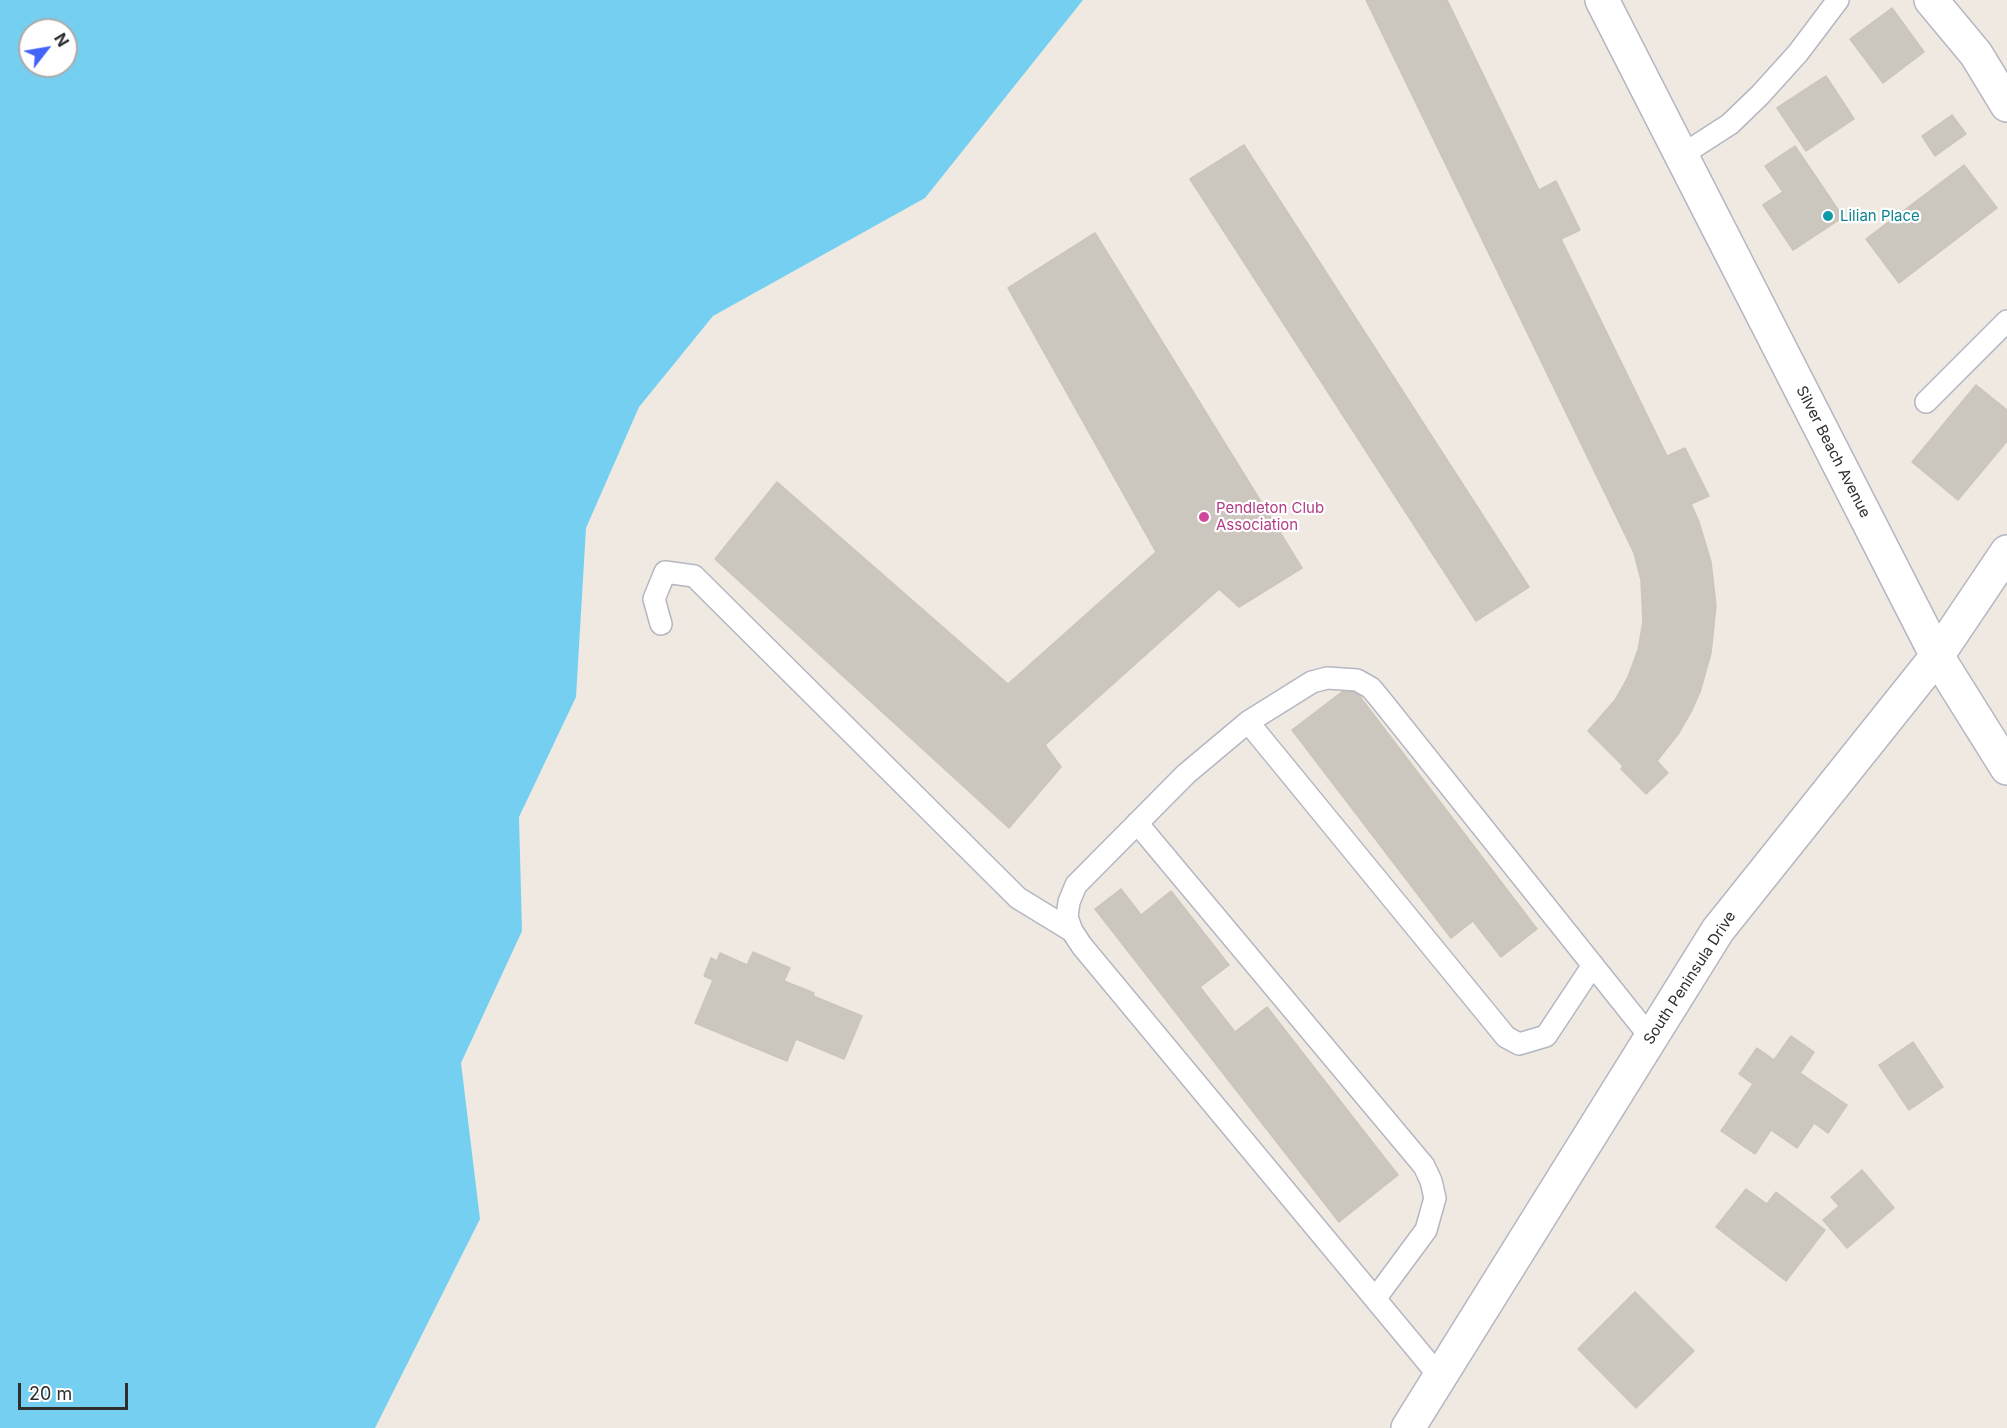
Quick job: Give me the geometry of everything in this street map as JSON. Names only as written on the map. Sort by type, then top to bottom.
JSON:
[{"type":"main road","name":"Silver Beach Avenue","points":[[1602,0],[1937,656],[2007,768]]},
{"type":"main road","points":[[1931,0],[1976,54],[2007,105]]},
{"type":"main road","name":"South Peninsula Drive","points":[[1415,1425],[1440,1377],[1718,930],[1937,656],[2007,552]]},
{"type":"lane","points":[[1676,143],[1730,123],[1760,95],[1798,53],[1838,0]]},
{"type":"lane","points":[[1926,402],[2007,321]]},
{"type":"lane","points":[[662,624],[654,599],[665,572],[694,576],[1018,898],[1072,931]]},
{"type":"lane","points":[[1440,1377],[1072,931],[1067,917],[1069,902],[1076,885],[1186,774],[1248,722],[1312,682],[1327,678],[1357,680],[1371,688],[1651,1038]]},
{"type":"lane","points":[[1248,722],[1506,1037],[1519,1044],[1546,1036],[1593,965]]},
{"type":"lane","points":[[1137,823],[1425,1166],[1435,1198],[1426,1230],[1375,1299]]},
{"type":"water","points":[[0,0],[1083,0],[925,198],[713,316],[639,407],[586,528],[576,697],[519,817],[522,931],[461,1063],[480,1219],[375,1428],[0,1428]]},
{"type":"building","points":[[1366,0],[1447,0],[1539,190],[1556,181],[1580,230],[1561,239],[1667,456],[1685,448],[1709,496],[1691,504],[1711,562],[1716,606],[1711,653],[1700,692],[1691,712],[1679,733],[1657,761],[1668,773],[1646,794],[1621,769],[1623,766],[1588,731],[1615,700],[1628,677],[1638,650],[1643,622],[1641,580],[1634,553]]},
{"type":"building","points":[[1892,8],[1924,52],[1883,83],[1850,39]]},
{"type":"building","points":[[1826,76],[1854,119],[1806,151],[1777,108]]},
{"type":"building","points":[[1952,115],[1966,134],[1935,156],[1922,136]]},
{"type":"building","points":[[1244,145],[1529,587],[1476,621],[1190,179]]},
{"type":"building","points":[[1795,146],[1843,217],[1793,250],[1763,205],[1783,192],[1765,166]]},
{"type":"building","points":[[1964,165],[1997,208],[1899,283],[1866,239]]},
{"type":"building","name":"Pendleton Club Association","points":[[1095,233],[1302,568],[1239,607],[1219,589],[1045,745],[1061,767],[1009,828],[715,559],[777,482],[1008,684],[1156,552],[1008,288]]},
{"type":"building","points":[[1976,385],[2007,410],[2007,441],[1958,500],[1912,462]]},
{"type":"building","points":[[1351,685],[1537,929],[1501,957],[1473,921],[1451,938],[1292,730]]},
{"type":"building","points":[[1121,889],[1141,915],[1171,891],[1229,965],[1200,987],[1235,1032],[1267,1007],[1398,1175],[1339,1222],[1095,909]]},
{"type":"building","points":[[753,952],[790,968],[784,981],[814,993],[813,996],[862,1016],[844,1059],[796,1039],[787,1061],[695,1023],[713,980],[704,976],[711,958],[717,961],[720,953],[747,965]]},
{"type":"building","points":[[1791,1036],[1814,1052],[1800,1073],[1847,1105],[1828,1133],[1814,1123],[1797,1148],[1771,1130],[1755,1154],[1721,1131],[1753,1084],[1739,1074],[1757,1048],[1774,1060]]},
{"type":"building","points":[[1913,1042],[1943,1087],[1909,1110],[1879,1065]]},
{"type":"building","points":[[1862,1170],[1894,1208],[1847,1248],[1823,1220],[1839,1206],[1831,1197]]},
{"type":"building","points":[[1746,1189],[1767,1204],[1776,1192],[1825,1230],[1786,1281],[1716,1227]]},
{"type":"building","points":[[1635,1292],[1694,1351],[1636,1408],[1578,1349]]},
{"type":"place","name":"Lilian Place","points":[[1828,216]]},
{"type":"place","name":"Pendleton Club Association","points":[[1204,517]]}]
